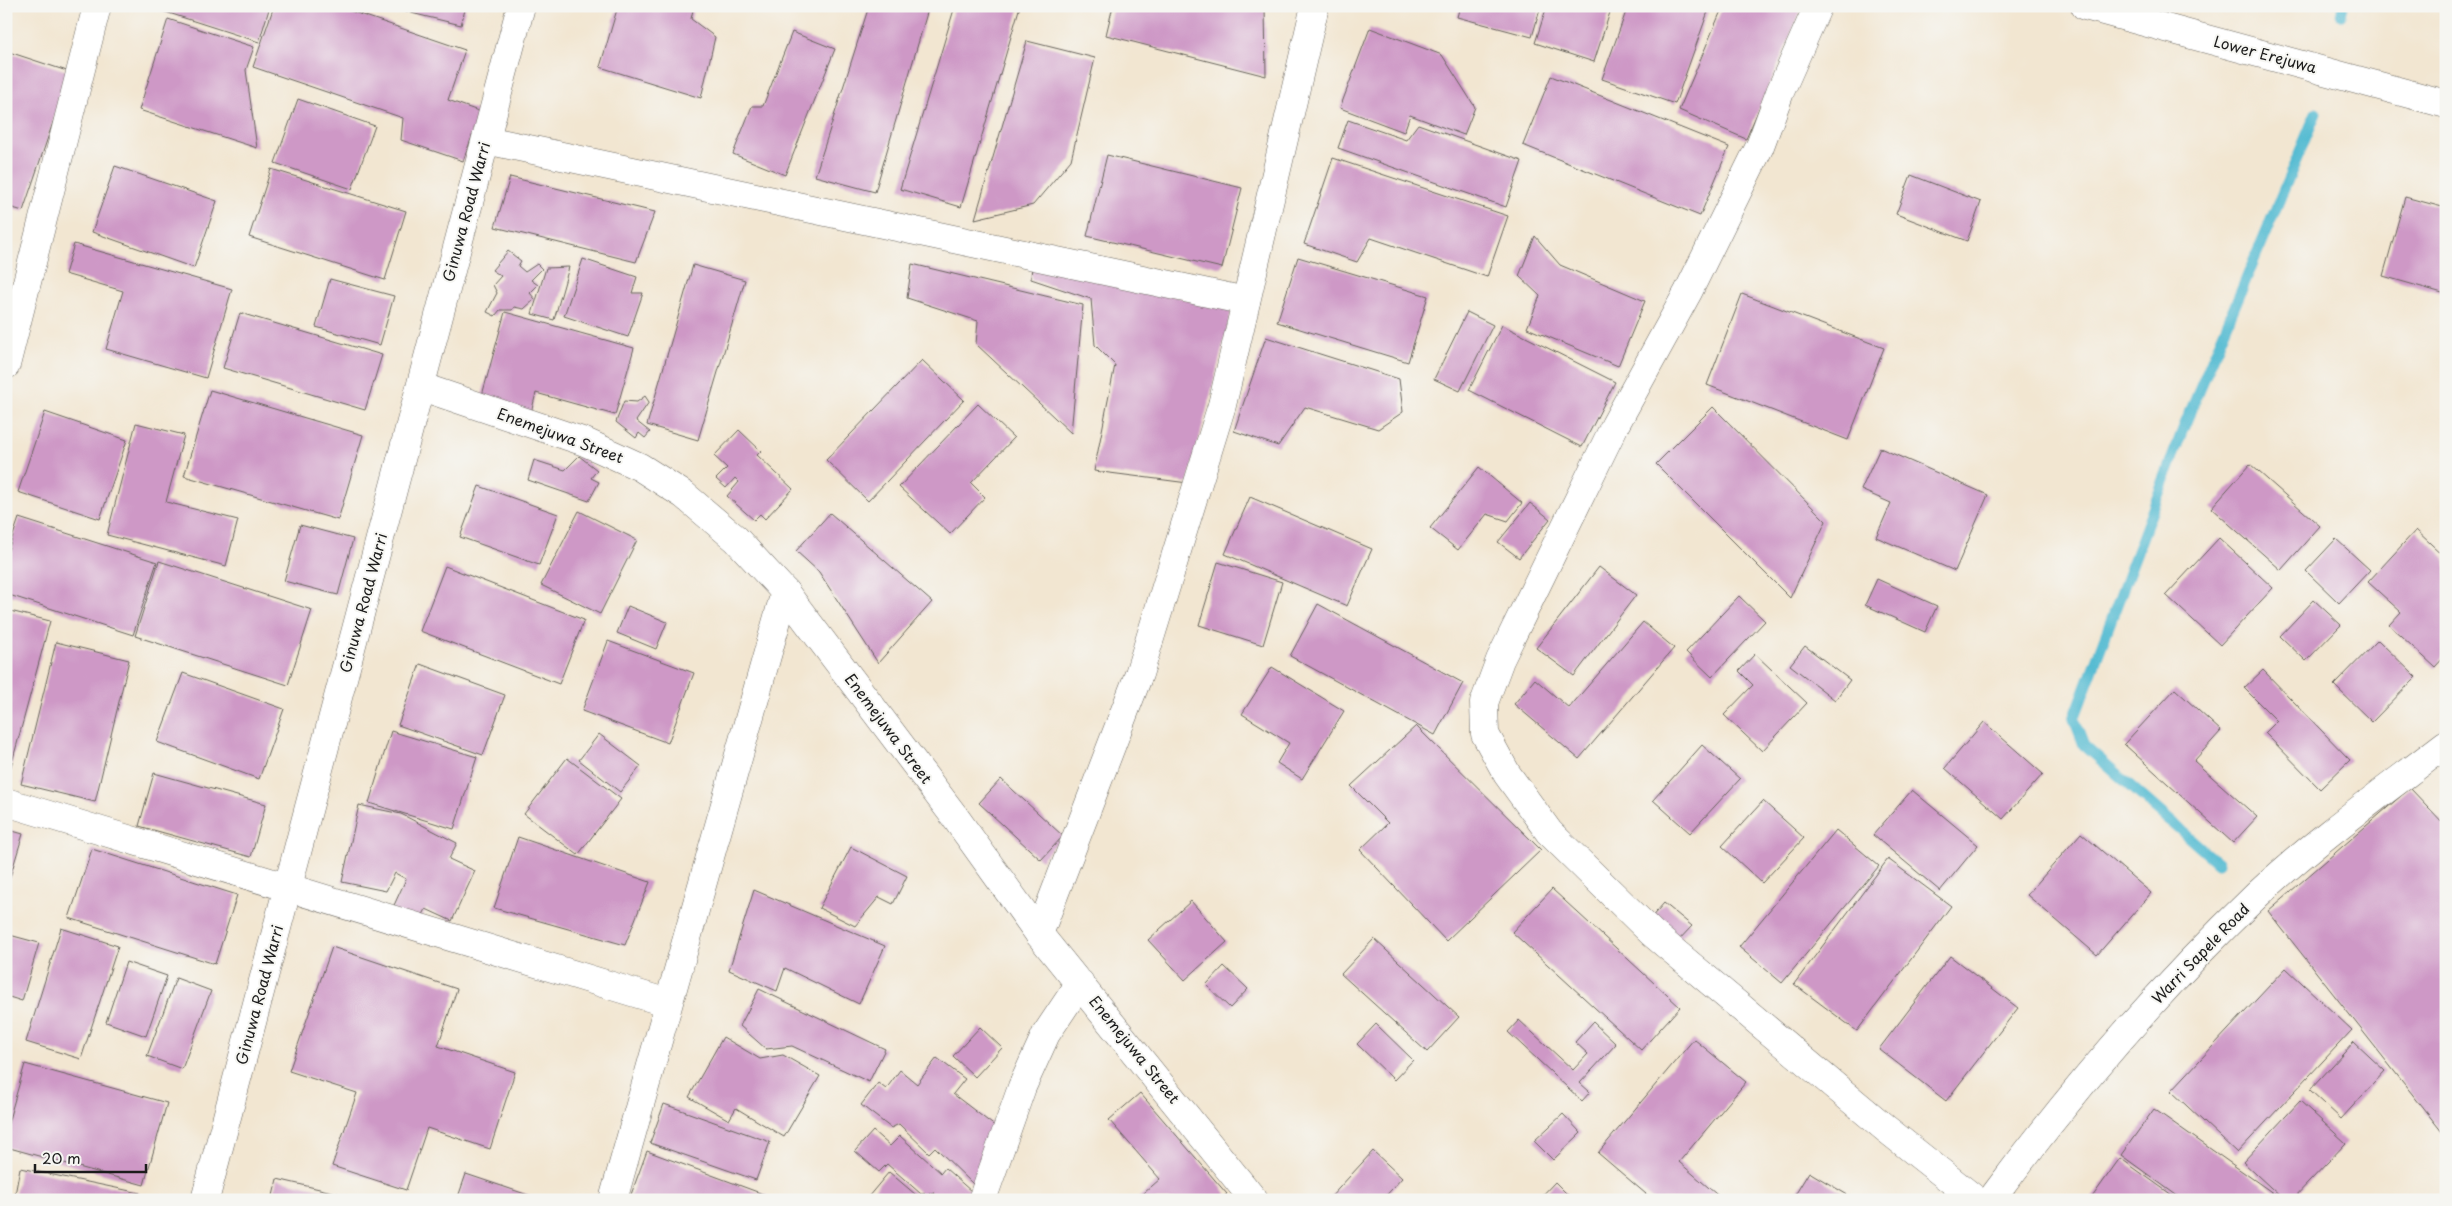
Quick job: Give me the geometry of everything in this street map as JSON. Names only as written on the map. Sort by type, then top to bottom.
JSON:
[{"type":"main road","points":[[6,365],[97,6]]},
{"type":"main road","name":"Ginuwa Road Warri","points":[[205,1200],[422,387],[521,6]]},
{"type":"main road","points":[[1039,934],[1139,674],[1222,405],[1315,6]]},
{"type":"main road","points":[[1818,6],[1780,92],[1760,146],[1688,292],[1615,425],[1500,660],[1484,703],[1485,734],[1507,774],[1549,832],[1652,933],[1885,1128],[1976,1200]]},
{"type":"main road","name":"Lower Erejuwa","points":[[2085,6],[2446,104]]},
{"type":"main road","points":[[486,140],[1246,301]]},
{"type":"main road","name":"Enemejuwa Street","points":[[422,387],[585,442],[640,466],[684,495],[736,539],[785,592],[955,817],[1039,934],[1254,1200]]},
{"type":"main road","points":[[613,1200],[785,592]]},
{"type":"main road","name":"Warri Sapele Road","points":[[1991,1200],[2034,1142],[2103,1060],[2181,973],[2258,895],[2340,824],[2446,744]]},
{"type":"main road","points":[[6,802],[668,1003]]},
{"type":"main road","points":[[982,1200],[1022,1087],[1046,1034],[1080,983]]},
{"type":"building","points":[[147,6],[270,6],[259,42]]},
{"type":"building","points":[[274,6],[336,6],[465,50],[448,100],[481,112],[463,161],[401,140],[403,118],[253,67]]},
{"type":"building","points":[[382,6],[466,6],[461,25]]},
{"type":"building","points":[[618,6],[654,6],[664,9],[668,6],[688,6],[693,10],[691,19],[715,37],[701,98],[600,67]]},
{"type":"building","points":[[869,6],[929,6],[875,192],[815,176]]},
{"type":"building","points":[[955,6],[1020,6],[961,207],[900,189]]},
{"type":"building","points":[[1113,6],[1265,6],[1266,76],[1106,35]]},
{"type":"building","points":[[1460,6],[1541,6],[1532,37],[1457,17]]},
{"type":"building","points":[[1547,6],[1612,6],[1594,62],[1535,43]]},
{"type":"building","points":[[1628,6],[1710,6],[1675,104],[1602,79]]},
{"type":"building","points":[[1723,6],[1803,6],[1746,139],[1679,110]]},
{"type":"building","points":[[168,19],[254,47],[246,70],[257,148],[139,110]]},
{"type":"building","points":[[1370,28],[1442,55],[1475,107],[1464,135],[1410,115],[1404,132],[1340,108]]},
{"type":"building","points":[[792,32],[835,49],[785,175],[733,154],[752,106],[763,106]]},
{"type":"building","points":[[1027,41],[1095,58],[1071,160],[1033,205],[975,219]]},
{"type":"building","points":[[6,51],[70,72],[23,211],[6,206]]},
{"type":"building","points":[[1551,76],[1729,147],[1700,216],[1523,145]]},
{"type":"building","points":[[298,99],[375,126],[352,189],[275,163]]},
{"type":"building","points":[[1348,120],[1406,140],[1418,124],[1522,161],[1506,207],[1338,148]]},
{"type":"building","points":[[1107,155],[1242,188],[1222,268],[1087,236]]},
{"type":"building","points":[[1333,158],[1508,216],[1487,277],[1371,238],[1357,262],[1304,244]]},
{"type":"building","points":[[115,166],[217,201],[194,268],[92,232]]},
{"type":"building","points":[[271,169],[406,211],[385,280],[249,237]]},
{"type":"building","points":[[1911,175],[1981,202],[1967,241],[1896,214]]},
{"type":"building","points":[[510,177],[655,212],[636,262],[495,227]]},
{"type":"building","points":[[2405,197],[2446,208],[2446,294],[2383,276]]},
{"type":"building","points":[[1535,236],[1560,265],[1645,301],[1618,366],[1527,328],[1540,296],[1519,276]]},
{"type":"building","points":[[74,244],[232,289],[206,378],[106,349],[123,291],[65,274]]},
{"type":"building","points":[[508,251],[521,261],[518,266],[525,272],[537,264],[542,269],[531,280],[538,285],[530,293],[535,299],[524,309],[514,307],[512,310],[500,310],[495,316],[487,312],[497,293],[493,285],[501,276],[492,270]]},
{"type":"building","points":[[1298,257],[1428,296],[1408,362],[1277,322]]},
{"type":"building","points":[[583,259],[637,277],[632,293],[643,293],[628,337],[564,316]]},
{"type":"building","points":[[1032,262],[1232,310],[1188,483],[1094,471],[1115,365],[1095,345],[1091,299],[1031,279]]},
{"type":"building","points":[[912,264],[1083,305],[1071,433],[976,344],[978,321],[907,298]]},
{"type":"building","points":[[693,265],[745,280],[698,440],[647,425]]},
{"type":"building","points":[[569,267],[554,320],[532,314],[546,268]]},
{"type":"building","points":[[330,279],[394,296],[380,345],[316,327]]},
{"type":"building","points":[[1742,294],[1884,348],[1848,440],[1707,385]]},
{"type":"building","points":[[505,312],[634,348],[615,415],[536,393],[531,413],[481,399]]},
{"type":"building","points":[[1467,312],[1493,325],[1460,391],[1434,379]]},
{"type":"building","points":[[240,313],[382,355],[365,410],[223,368]]},
{"type":"building","points":[[1502,325],[1615,382],[1582,447],[1469,390]]},
{"type":"building","points":[[1266,337],[1399,379],[1403,412],[1378,429],[1305,407],[1278,446],[1234,431]]},
{"type":"building","points":[[922,360],[964,400],[868,501],[826,460]]},
{"type":"building","points":[[210,390],[363,435],[338,520],[184,476]]},
{"type":"building","points":[[645,396],[649,402],[636,421],[650,432],[645,438],[639,433],[636,438],[616,422],[624,401],[637,402]]},
{"type":"building","points":[[978,404],[1014,438],[971,483],[985,497],[950,534],[899,487]]},
{"type":"building","points":[[1713,407],[1826,521],[1790,598],[1656,464]]},
{"type":"building","points":[[45,412],[127,440],[100,519],[18,492]]},
{"type":"building","points":[[136,423],[184,435],[166,502],[238,520],[226,566],[107,535]]},
{"type":"building","points":[[739,430],[761,451],[757,455],[793,489],[765,519],[760,514],[754,520],[727,496],[739,482],[735,478],[726,488],[716,479],[727,468],[714,456]]},
{"type":"building","points":[[1880,448],[1988,495],[1955,571],[1876,537],[1891,503],[1861,490]]},
{"type":"building","points":[[579,456],[597,470],[591,478],[599,482],[589,501],[528,480],[534,460],[565,470]]},
{"type":"building","points":[[2250,464],[2320,526],[2281,570],[2211,508]]},
{"type":"building","points":[[1479,467],[1522,503],[1508,521],[1487,514],[1458,550],[1430,528]]},
{"type":"building","points":[[479,486],[558,514],[539,565],[460,537]]},
{"type":"building","points":[[1250,497],[1372,549],[1347,606],[1225,554]]},
{"type":"building","points":[[1530,503],[1550,519],[1519,558],[1498,542]]},
{"type":"building","points":[[579,511],[637,540],[600,614],[541,585]]},
{"type":"building","points":[[830,513],[932,602],[878,663],[819,572],[796,551]]},
{"type":"building","points":[[19,518],[157,562],[133,635],[6,594],[6,556]]},
{"type":"building","points":[[300,525],[353,539],[338,595],[284,581]]},
{"type":"building","points":[[2416,530],[2446,558],[2446,655],[2435,667],[2389,625],[2401,612],[2368,582]]},
{"type":"building","points":[[2219,538],[2273,588],[2220,645],[2166,595]]},
{"type":"building","points":[[2336,539],[2370,570],[2339,603],[2306,571]]},
{"type":"building","points":[[159,561],[312,610],[288,685],[135,636]]},
{"type":"building","points":[[1218,562],[1282,582],[1263,645],[1199,625]]},
{"type":"building","points":[[445,566],[584,620],[559,684],[420,631]]},
{"type":"building","points":[[1599,567],[1636,595],[1574,676],[1536,648]]},
{"type":"building","points":[[1877,579],[1937,606],[1925,632],[1865,605]]},
{"type":"building","points":[[1739,596],[1765,621],[1712,677],[1686,652]]},
{"type":"building","points":[[2314,600],[2341,625],[2306,661],[2280,636]]},
{"type":"building","points":[[1318,604],[1463,683],[1435,735],[1290,656]]},
{"type":"building","points":[[628,606],[667,622],[656,649],[617,633]]},
{"type":"building","points":[[6,610],[50,621],[10,770],[6,769]]},
{"type":"building","points":[[1643,622],[1674,648],[1579,759],[1514,704],[1535,679],[1569,708]]},
{"type":"building","points":[[2378,640],[2416,677],[2372,722],[2334,685]]},
{"type":"building","points":[[608,641],[694,673],[668,743],[582,711]]},
{"type":"building","points":[[56,642],[129,660],[95,802],[21,784]]},
{"type":"building","points":[[1805,646],[1850,680],[1835,700],[1790,665]]},
{"type":"building","points":[[1755,654],[1807,703],[1762,751],[1724,715],[1753,685],[1739,671]]},
{"type":"building","points":[[420,664],[505,695],[483,755],[398,725]]},
{"type":"building","points":[[1272,667],[1344,711],[1302,779],[1277,763],[1289,743],[1242,714]]},
{"type":"building","points":[[2263,670],[2350,760],[2320,789],[2265,733],[2277,721],[2244,688]]},
{"type":"building","points":[[183,673],[284,709],[259,779],[157,742]]},
{"type":"building","points":[[2175,689],[2221,731],[2194,761],[2257,817],[2233,843],[2124,744]]},
{"type":"building","points":[[1984,722],[2043,774],[2003,819],[1945,768]]},
{"type":"building","points":[[1416,726],[1541,850],[1446,941],[1360,850],[1388,823],[1351,786]]},
{"type":"building","points":[[391,731],[477,757],[454,829],[369,803]]},
{"type":"building","points":[[599,734],[641,766],[620,792],[579,760]]},
{"type":"building","points":[[1702,745],[1740,779],[1690,833],[1653,800]]},
{"type":"building","points":[[567,758],[621,799],[578,855],[524,814]]},
{"type":"building","points":[[154,773],[266,804],[251,857],[139,826]]},
{"type":"building","points":[[1001,779],[1063,836],[1041,860],[979,803]]},
{"type":"building","points":[[2410,788],[2446,826],[2446,1137],[2268,911]]},
{"type":"building","points":[[1912,790],[1978,845],[1940,891],[1873,835]]},
{"type":"building","points":[[1763,801],[1804,838],[1762,883],[1722,846]]},
{"type":"building","points":[[359,805],[401,814],[457,843],[449,859],[475,871],[452,921],[426,909],[418,925],[390,914],[406,879],[395,873],[386,891],[342,882]]},
{"type":"building","points":[[6,829],[23,834],[7,887],[6,887]]},
{"type":"building","points":[[1836,830],[1879,866],[1782,983],[1739,947]]},
{"type":"building","points":[[2081,833],[2151,893],[2097,955],[2027,895]]},
{"type":"building","points":[[518,837],[650,882],[625,945],[494,908]]},
{"type":"building","points":[[851,847],[907,876],[893,904],[879,897],[855,926],[819,908]]},
{"type":"building","points":[[92,849],[237,895],[215,964],[69,918]]},
{"type":"building","points":[[1888,859],[1951,906],[1857,1031],[1794,984]]},
{"type":"building","points":[[1552,889],[1680,1007],[1641,1050],[1512,932]]},
{"type":"building","points":[[754,890],[885,946],[859,1004],[785,968],[777,991],[729,970]]},
{"type":"building","points":[[1191,901],[1227,942],[1185,980],[1148,940]]},
{"type":"building","points":[[1664,903],[1692,926],[1677,942],[1650,919]]},
{"type":"building","points":[[61,928],[118,946],[81,1059],[26,1042]]},
{"type":"building","points":[[6,934],[39,943],[22,1001],[6,996]]},
{"type":"building","points":[[1374,939],[1459,1017],[1427,1052],[1341,974]]},
{"type":"building","points":[[332,947],[457,989],[438,1046],[515,1072],[490,1149],[427,1128],[406,1190],[332,1166],[357,1093],[289,1071]]},
{"type":"building","points":[[1950,956],[2018,1008],[1946,1101],[1879,1049]]},
{"type":"building","points":[[126,962],[167,976],[146,1036],[106,1022]]},
{"type":"building","points":[[1224,966],[1248,989],[1230,1008],[1206,985]]},
{"type":"building","points":[[2286,968],[2352,1030],[2237,1153],[2171,1091]]},
{"type":"building","points":[[176,978],[211,991],[182,1069],[147,1056]]},
{"type":"building","points":[[759,989],[885,1049],[869,1082],[792,1046],[766,1049],[740,1026]]},
{"type":"building","points":[[1519,1020],[1573,1070],[1588,1054],[1575,1042],[1593,1022],[1616,1044],[1580,1083],[1590,1092],[1582,1101],[1508,1032]]},
{"type":"building","points":[[1376,1024],[1413,1060],[1394,1080],[1357,1044]]},
{"type":"building","points":[[980,1027],[1002,1048],[975,1077],[953,1056]]},
{"type":"building","points":[[723,1037],[760,1059],[783,1055],[820,1076],[784,1137],[736,1108],[729,1120],[689,1097]]},
{"type":"building","points":[[1694,1039],[1746,1082],[1679,1162],[1723,1200],[1653,1200],[1598,1153]]},
{"type":"building","points":[[2354,1042],[2385,1071],[2341,1119],[2310,1090]]},
{"type":"building","points":[[937,1058],[965,1079],[953,1094],[996,1127],[976,1187],[935,1147],[929,1153],[899,1124],[891,1128],[861,1105],[878,1083],[886,1089],[900,1070],[917,1084]]},
{"type":"building","points":[[25,1064],[167,1103],[144,1185],[6,1147],[6,1130]]},
{"type":"building","points":[[1140,1093],[1227,1194],[1220,1200],[1136,1200],[1160,1179],[1109,1120]]},
{"type":"building","points":[[2300,1101],[2346,1143],[2292,1200],[2284,1200],[2243,1162]]},
{"type":"building","points":[[664,1104],[770,1142],[756,1180],[650,1143]]},
{"type":"building","points":[[2154,1109],[2277,1196],[2274,1200],[2183,1200],[2121,1155]]},
{"type":"building","points":[[1563,1114],[1581,1133],[1553,1160],[1534,1141]]},
{"type":"building","points":[[873,1131],[890,1146],[900,1136],[941,1173],[945,1168],[972,1192],[971,1200],[940,1200],[934,1193],[921,1194],[887,1164],[879,1172],[855,1151]]},
{"type":"building","points":[[647,1151],[779,1200],[629,1200]]},
{"type":"building","points":[[1373,1151],[1402,1178],[1382,1200],[1328,1200]]},
{"type":"building","points":[[2120,1158],[2179,1200],[2090,1200]]},
{"type":"building","points":[[20,1168],[140,1193],[139,1200],[14,1200]]},
{"type":"building","points":[[889,1172],[922,1200],[870,1200],[868,1197]]},
{"type":"building","points":[[1809,1172],[1856,1200],[1792,1200]]},
{"type":"building","points":[[466,1174],[540,1199],[540,1200],[457,1200]]},
{"type":"building","points":[[277,1179],[362,1199],[362,1200],[272,1200]]},
{"type":"building","points":[[1555,1182],[1573,1200],[1538,1200]]},
{"type":"waterway","points":[[2341,15],[2343,6]]},
{"type":"waterway","points":[[2218,863],[2084,745],[2074,719],[2183,429],[2316,113]]}]
